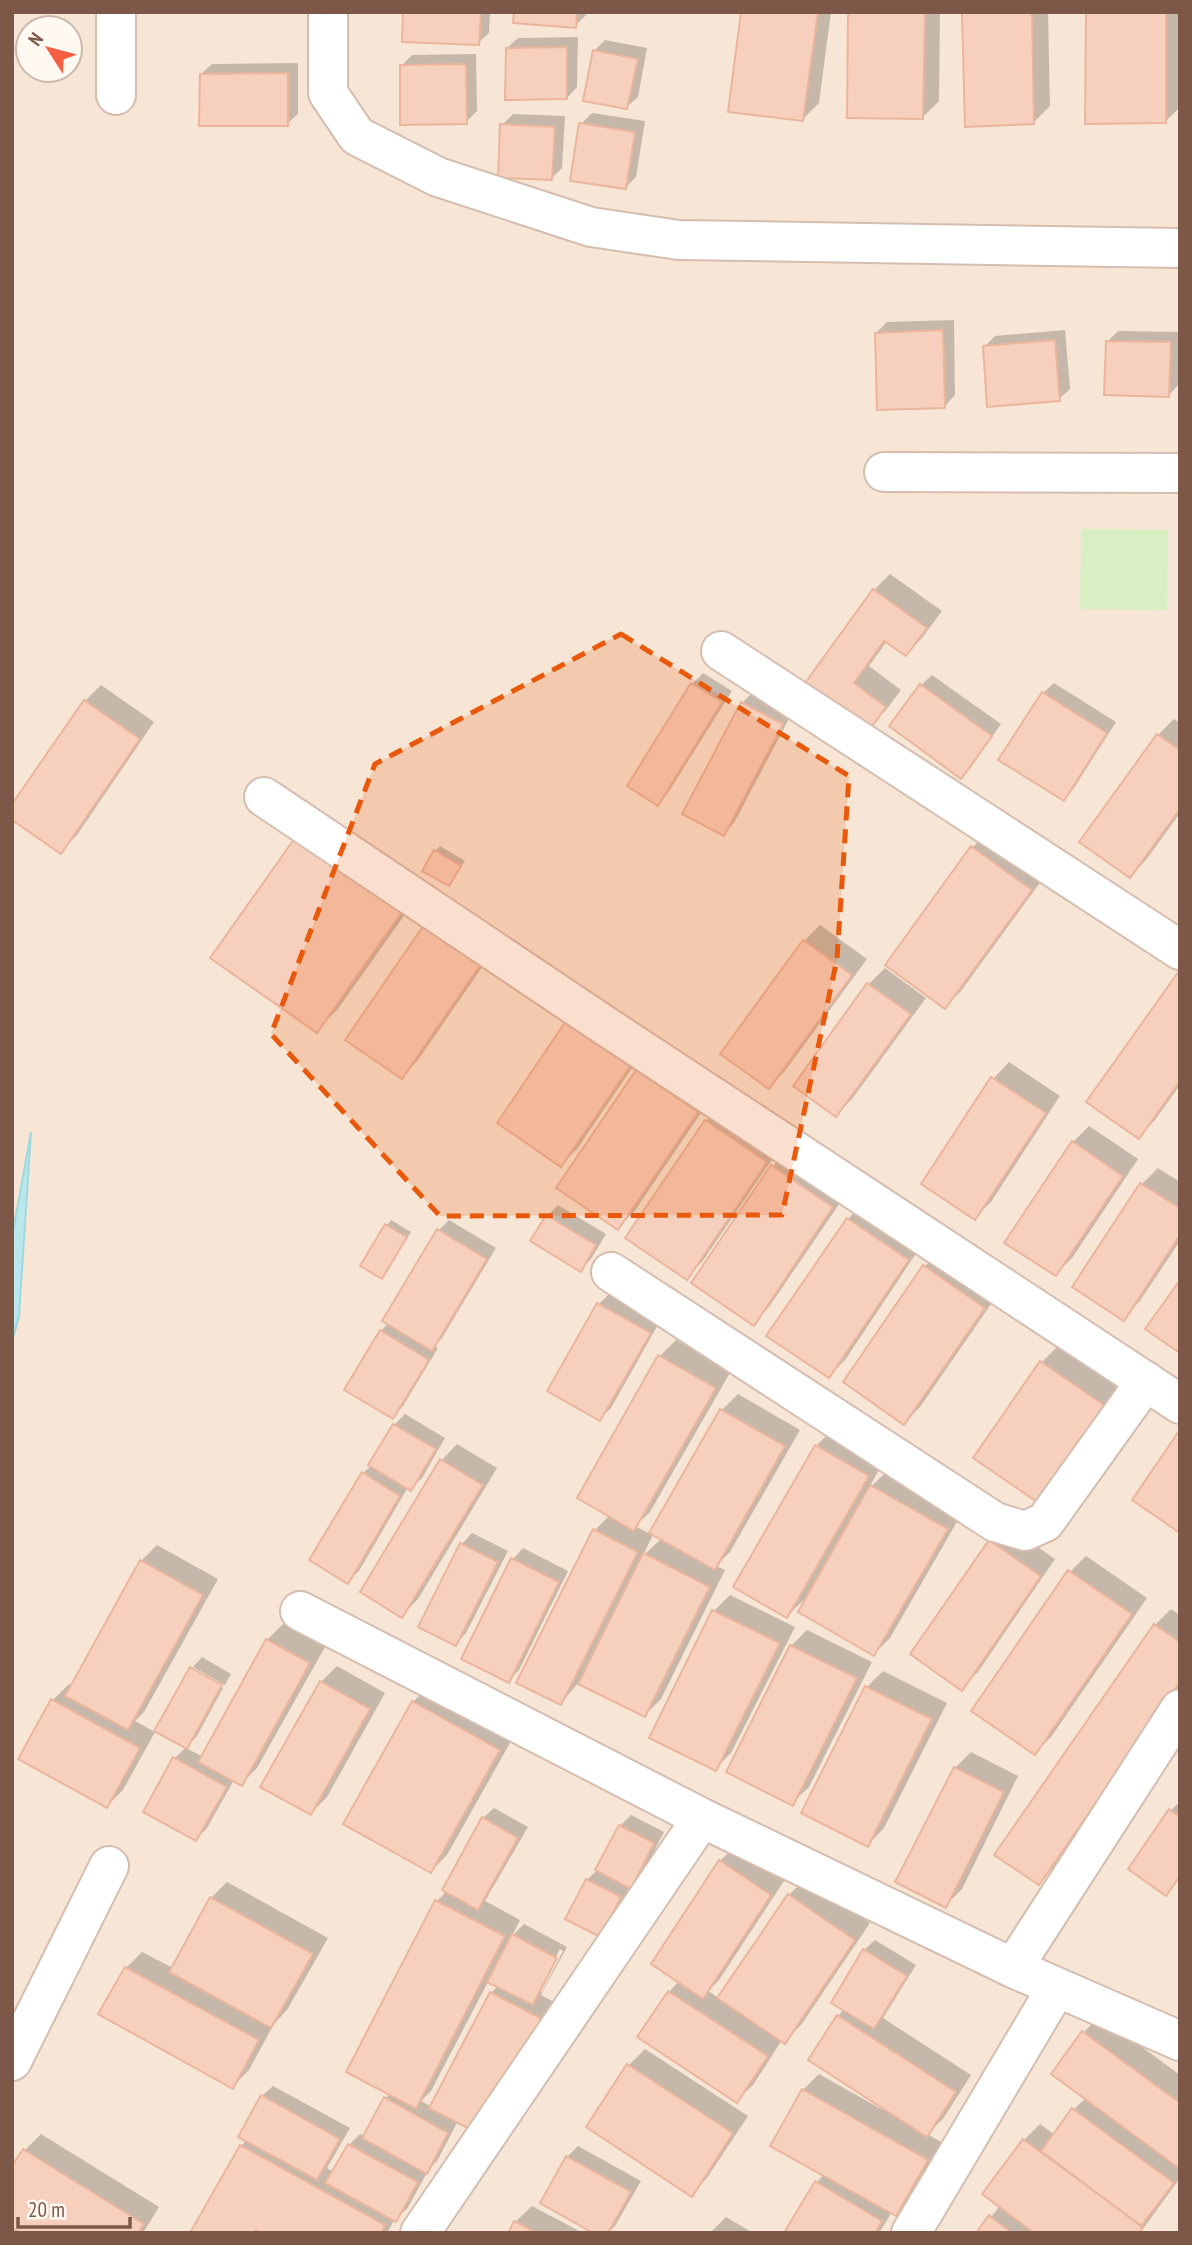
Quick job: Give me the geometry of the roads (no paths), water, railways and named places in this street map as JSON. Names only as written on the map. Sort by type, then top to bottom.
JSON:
[{"type":"street","points":[[116,12],[116,94]]},
{"type":"street","points":[[328,12],[328,93],[357,136],[438,177],[591,227],[680,240],[1180,248]]},
{"type":"street","points":[[884,472],[1180,473]]},
{"type":"street","points":[[721,651],[1180,950]]},
{"type":"street","points":[[264,797],[1180,1404]]},
{"type":"street","points":[[611,1272],[995,1522],[1025,1531],[1045,1522],[1146,1381]]},
{"type":"street","points":[[300,1611],[702,1818],[1013,1968],[1180,2041]]},
{"type":"street","points":[[1013,1968],[1180,1709]]},
{"type":"street","points":[[419,2233],[702,1818]]},
{"type":"street","points":[[12,2061],[109,1866]]},
{"type":"street","points":[[911,2233],[1057,1987]]},
{"type":"water","points":[[31,1132],[19,1316],[12,1342],[12,1237]]}]
